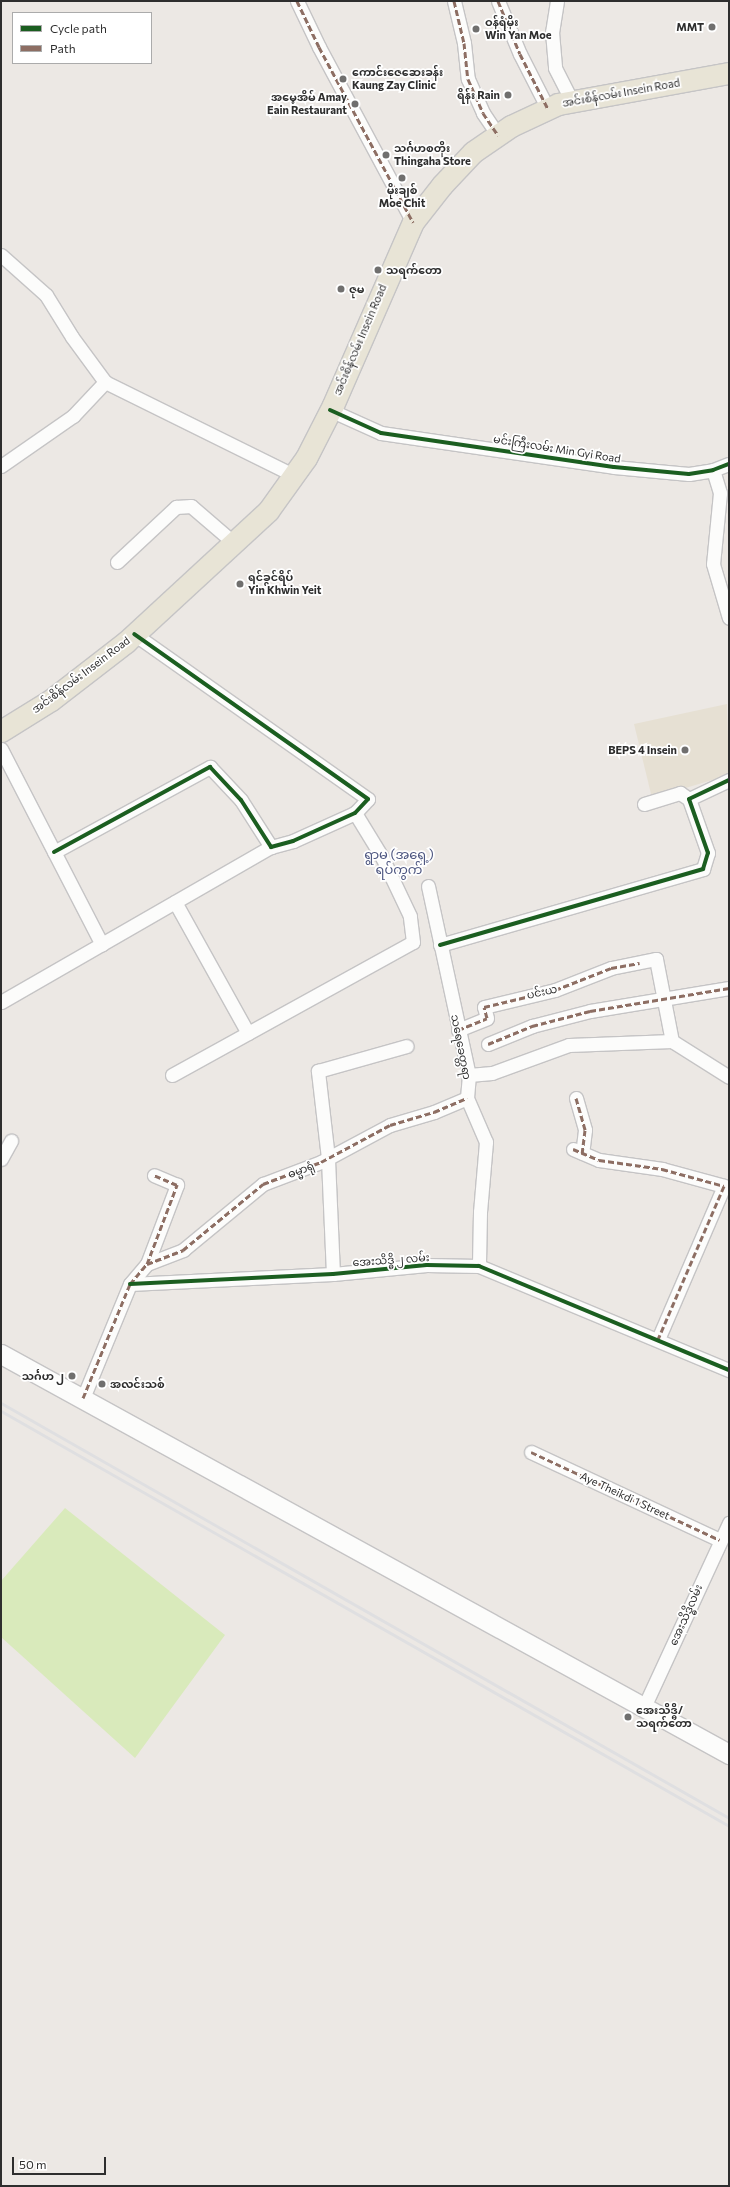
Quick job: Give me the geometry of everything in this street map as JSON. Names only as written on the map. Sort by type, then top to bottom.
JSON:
[{"type":"main road","name":"အင်းစိန်လမ်း Insein Road","points":[[1,731],[51,700],[134,634],[268,511],[306,458],[330,410],[413,222],[442,184],[473,152],[511,126],[548,109],[572,102],[729,73]]},
{"type":"main road","points":[[1,1354],[729,1754]]},
{"type":"street","points":[[297,1],[318,46],[413,222]]},
{"type":"street","points":[[454,1],[464,43],[468,79],[483,113],[498,135]]},
{"type":"street","points":[[498,1],[520,54],[548,109]]},
{"type":"street","points":[[557,1],[552,32],[555,68],[572,102]]},
{"type":"street","points":[[1,255],[46,295],[72,337],[105,382],[293,475]]},
{"type":"street","points":[[1,466],[73,416],[105,382]]},
{"type":"street","name":"မင်းကြီးလမ်း Min Gyi Road","points":[[330,410],[381,433],[649,472],[688,474],[712,470],[729,464]]},
{"type":"street","points":[[712,470],[720,493],[713,564],[729,618]]},
{"type":"street","points":[[118,562],[176,507],[191,506],[234,543]]},
{"type":"street","points":[[1,1002],[271,847],[293,841],[355,813],[368,799],[134,634]]},
{"type":"street","points":[[1,749],[102,944]]},
{"type":"street","points":[[54,852],[210,767],[241,800],[271,847]]},
{"type":"street","points":[[689,799],[729,780]]},
{"type":"street","points":[[440,945],[703,869],[708,853],[689,799],[680,792],[644,804]]},
{"type":"street","points":[[172,1075],[413,942],[410,916],[382,857],[355,813]]},
{"type":"street","name":"သရေခေတ္တရာ","points":[[428,886],[458,1030],[469,1075],[467,1098],[486,1142],[480,1212],[479,1266]]},
{"type":"street","points":[[175,902],[248,1033]]},
{"type":"street","name":"ပင်းယ","points":[[458,1030],[487,1018],[484,1007],[555,990],[611,968],[656,959],[664,999]]},
{"type":"street","points":[[488,1044],[540,1024],[590,1011],[729,988]]},
{"type":"street","points":[[664,999],[672,1040]]},
{"type":"street","points":[[469,1075],[492,1073],[569,1045],[672,1040],[729,1077]]},
{"type":"street","points":[[333,1274],[328,1158],[318,1071],[407,1046]]},
{"type":"street","name":"ဓမ္မာရုံ","points":[[147,1264],[183,1250],[263,1184],[328,1158],[390,1125],[434,1112],[467,1098]]},
{"type":"street","points":[[576,1098],[585,1130],[578,1151],[599,1160],[662,1169],[724,1186],[658,1338]]},
{"type":"street","points":[[1,1159],[11,1141]]},
{"type":"street","points":[[83,1398],[130,1284],[147,1264],[177,1185],[154,1175]]},
{"type":"street","name":"အေးသိဒ္ဓိ ၂ လမ်း","points":[[130,1284],[333,1274],[427,1265],[479,1266],[658,1338],[729,1370]]},
{"type":"street","name":"Aye Theikdi 1 Street","points":[[531,1452],[720,1540]]},
{"type":"street","name":"အေးသိဒ္ဓိလမ်း","points":[[644,1707],[729,1523]]},
{"type":"shaded area","name":"BEPS 4 Insein","points":[[727,704],[729,775],[652,798],[634,724]]},
{"type":"green space","points":[[65,1508],[225,1635],[135,1758],[1,1637],[1,1581]]},
{"type":"railway","points":[[1,1403],[729,1818]]},
{"type":"railway","points":[[1,1411],[729,1826]]},
{"type":"marked path","points":[[297,1],[319,47],[413,222]]},
{"type":"marked path","points":[[454,1],[464,43],[468,79],[483,113],[498,135]]},
{"type":"marked path","points":[[498,1],[520,54],[548,109]]},
{"type":"marked path","points":[[458,1030],[487,1018],[484,1007],[555,990],[611,968],[640,963]]},
{"type":"marked path","points":[[488,1044],[532,1026],[590,1011],[729,988]]},
{"type":"marked path","points":[[147,1264],[183,1250],[263,1184],[321,1162],[390,1125],[434,1112],[467,1098]]},
{"type":"marked path","points":[[576,1098],[585,1130],[582,1153]]},
{"type":"marked path","points":[[573,1149],[599,1160],[662,1169],[724,1186],[658,1339]]},
{"type":"marked path","points":[[83,1398],[130,1284],[147,1264],[177,1185],[154,1175]]},
{"type":"marked path","points":[[531,1452],[720,1540]]},
{"type":"cycle path","points":[[330,410],[381,433],[614,467],[689,474],[713,470],[729,464]]},
{"type":"cycle path","points":[[54,852],[210,767],[241,800],[271,847],[293,841],[355,813],[368,799],[134,634]]},
{"type":"cycle path","points":[[440,945],[703,869],[708,853],[689,799],[729,780]]},
{"type":"cycle path","points":[[130,1284],[333,1274],[427,1265],[479,1266],[729,1370]]},
{"type":"place","name":"MMT","points":[[712,27]]},
{"type":"place","name":"ဝန်ရံမိုး Win Yan Moe","points":[[476,29]]},
{"type":"place","name":"ကောင်းဇေဆေးခန်း Kaung Zay Clinic","points":[[343,79]]},
{"type":"place","name":"ရိန်း Rain","points":[[508,95]]},
{"type":"place","name":"အမေ့အိမ် Amay Eain Restaurant","points":[[355,104]]},
{"type":"place","name":"သင်္ဂဟစတိုး Thingaha Store","points":[[386,155]]},
{"type":"place","name":"မိုးချစ် Moe Chit","points":[[402,178]]},
{"type":"place","name":"သရက်တော","points":[[378,270]]},
{"type":"place","name":"ဇုမ","points":[[341,289]]},
{"type":"place","name":"ရင်ခွင်ရိပ် Yin Khwin Yeit","points":[[240,584]]},
{"type":"place","name":"BEPS 4 Insein","points":[[685,750]]},
{"type":"place","name":"သင်္ဂဟ ၂","points":[[72,1376]]},
{"type":"place","name":"အလင်းသစ်","points":[[102,1384]]},
{"type":"place","name":"အေးသိဒ္ဓိ/ သရက်တော","points":[[628,1717]]},
{"type":"district","name":"ရွာမ (အရှေ့) ရပ်ကွက်","points":[[399,862]]}]
